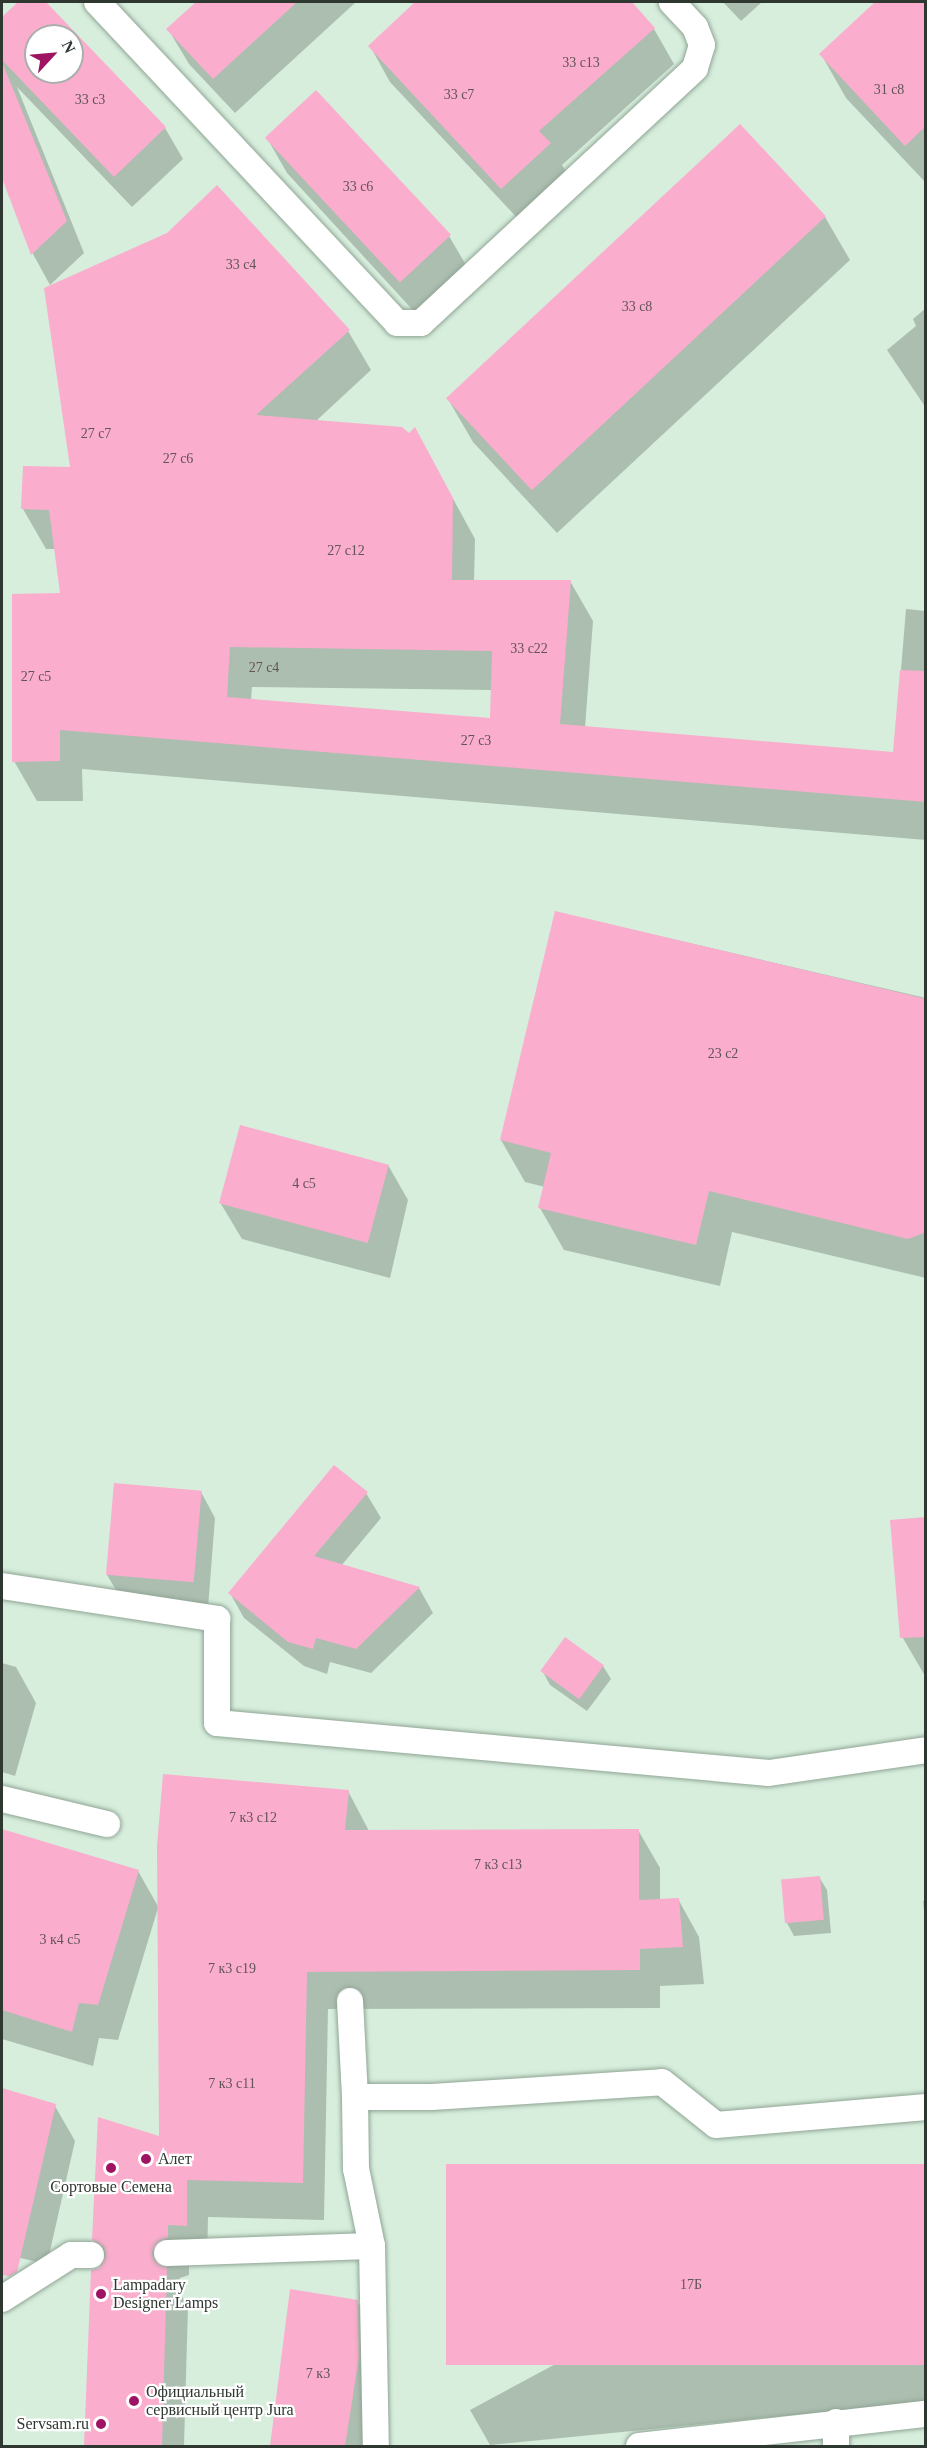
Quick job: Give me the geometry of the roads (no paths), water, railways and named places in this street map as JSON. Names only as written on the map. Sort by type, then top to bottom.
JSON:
[{"type":"lane","points":[[97,2],[397,323],[421,322],[428,317],[695,68],[702,45],[695,27],[672,2]]},
{"type":"lane","points":[[2,1586],[217,1619],[217,1723],[769,1773],[926,1750]]},
{"type":"lane","points":[[2,1799],[107,1824]]},
{"type":"lane","points":[[350,2001],[356,2169],[372,2246],[376,2446]]},
{"type":"lane","points":[[355,2097],[432,2097],[663,2082],[716,2125],[926,2107]]},
{"type":"lane","points":[[167,2253],[372,2246]]},
{"type":"lane","points":[[2,2299],[71,2255],[91,2255]]},
{"type":"lane","points":[[639,2446],[836,2434],[926,2414]]},
{"type":"place","name":"Алет","points":[[146,2159]]},
{"type":"place","name":"Сортовые Семена","points":[[111,2168]]},
{"type":"place","name":"Lampadary Designer Lamps","points":[[101,2294]]},
{"type":"place","name":"Официальный сервисный центр Jura","points":[[134,2401]]},
{"type":"place","name":"Servsam.ru","points":[[101,2424]]}]
